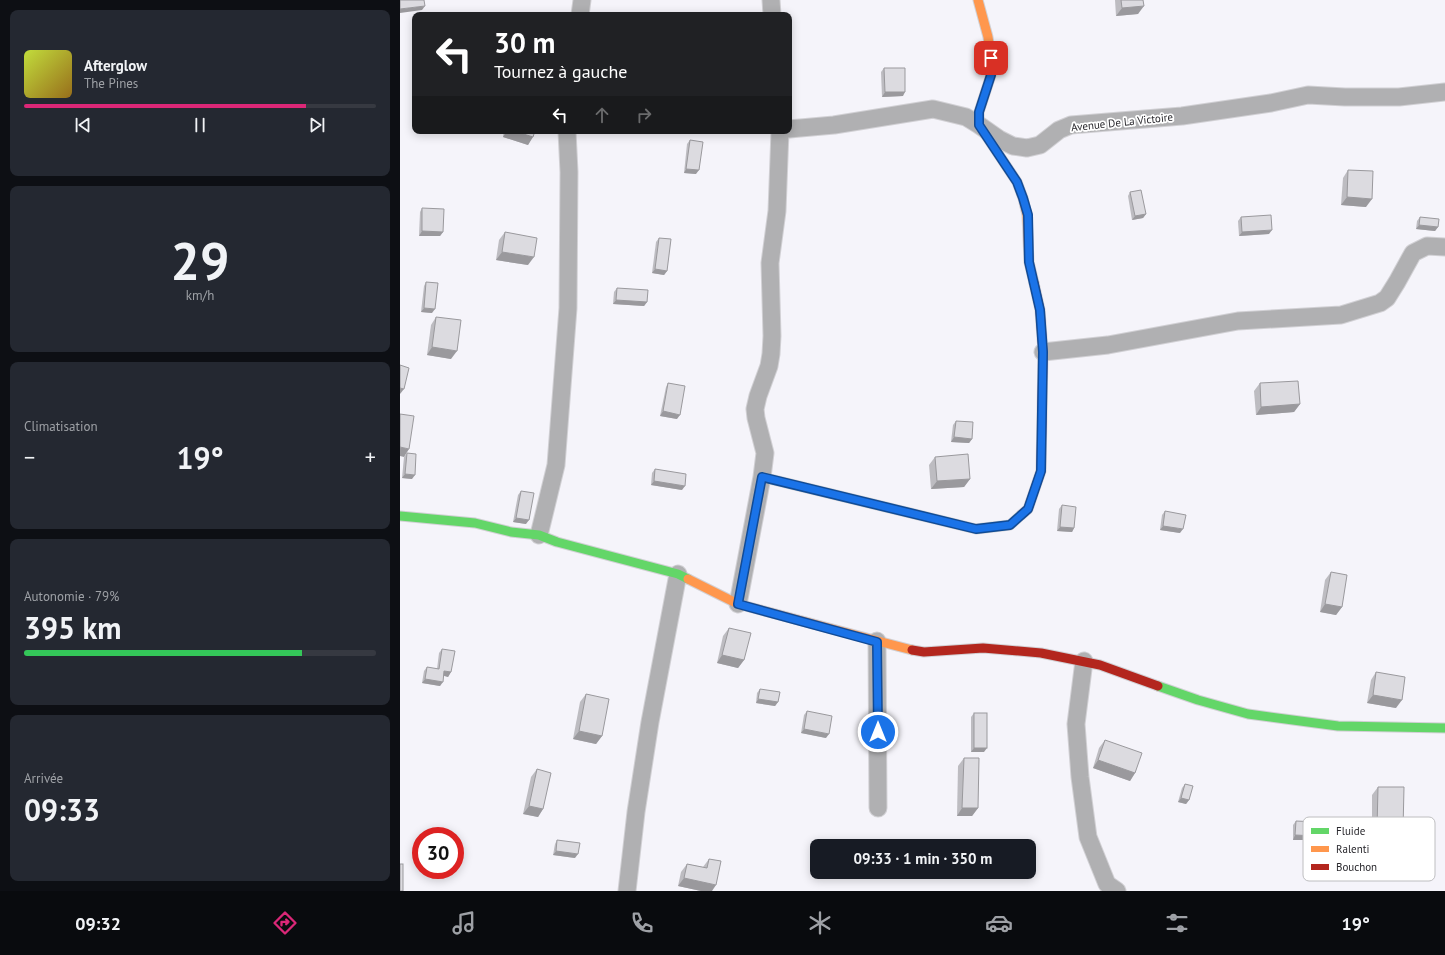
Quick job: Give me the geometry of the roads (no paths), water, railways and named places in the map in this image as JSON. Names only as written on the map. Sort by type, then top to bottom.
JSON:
[{"type":"street","points":[[580,12],[582,0]]},
{"type":"street","points":[[771,0],[772,12]]},
{"type":"street","points":[[762,477],[976,529],[1010,525],[1028,509],[1041,471],[1043,352],[1040,310],[1029,262],[1028,215],[1023,198],[1017,182],[979,125],[979,112],[991,75],[991,58],[988,37],[978,0]]},
{"type":"street","name":"Avenue De La Victoire","points":[[792,129],[834,125],[933,109],[966,117],[999,140],[1013,146],[1027,148],[1040,145],[1059,130],[1071,125],[1182,116],[1271,103],[1308,95],[1344,98],[1399,97],[1445,92]]},
{"type":"street","points":[[539,535],[556,465],[567,315],[569,172],[567,134]]},
{"type":"street","points":[[738,604],[762,477],[765,453],[755,409],[769,366],[771,354],[770,263],[777,211],[780,134]]},
{"type":"street","points":[[1043,352],[1108,345],[1238,321],[1341,315],[1380,303],[1387,298],[1413,253],[1427,246],[1445,247]]},
{"type":"street","points":[[400,516],[475,523],[510,532],[539,535],[557,542],[678,574],[738,604],[899,647],[924,652],[983,648],[1041,653],[1100,665],[1198,700],[1248,714],[1338,726],[1445,728]]},
{"type":"street","points":[[627,891],[636,812],[650,722],[678,574]]},
{"type":"street","points":[[877,642],[878,808]]},
{"type":"street","points":[[1084,662],[1076,724],[1080,777],[1088,837],[1107,884],[1117,891]]}]
